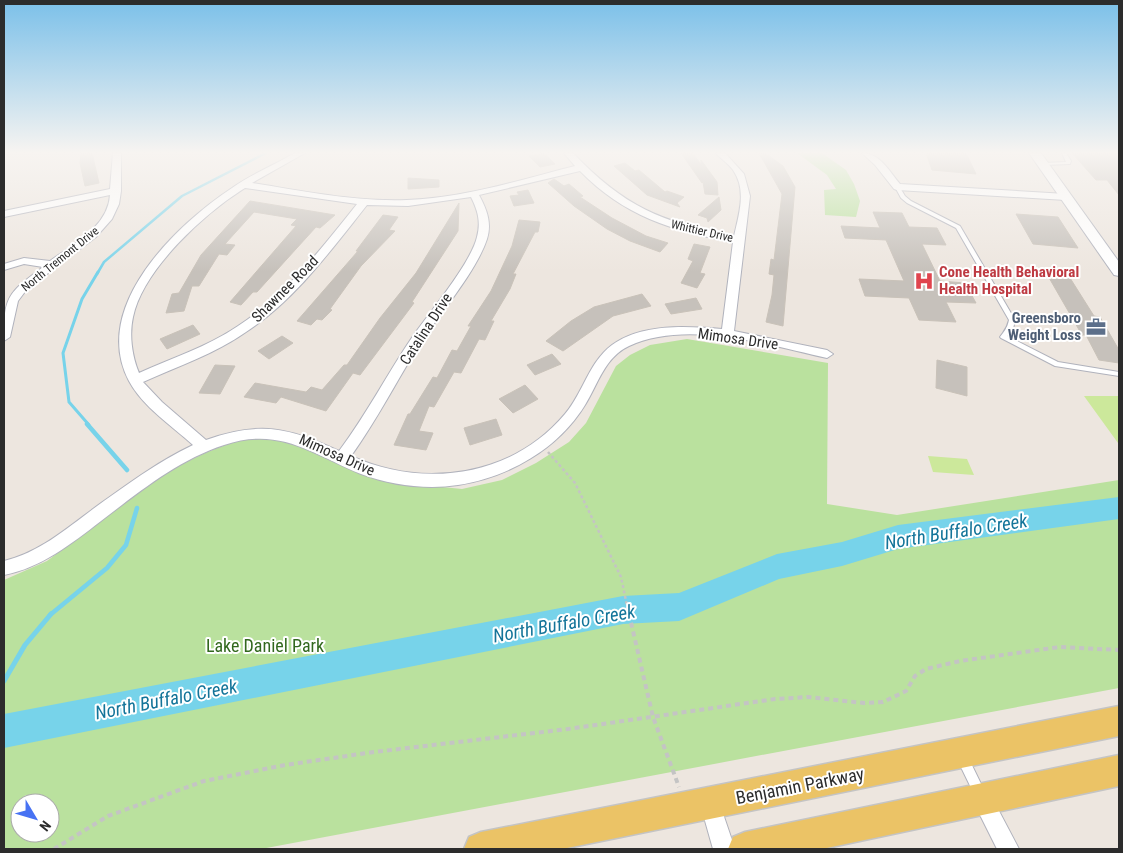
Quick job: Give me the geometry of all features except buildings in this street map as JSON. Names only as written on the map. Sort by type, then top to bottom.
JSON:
[{"type":"main road","name":"Benjamin Parkway","points":[[481,849],[1119,722]]},
{"type":"main road","points":[[745,849],[1119,770]]},
{"type":"street","points":[[4,214],[107,193]]},
{"type":"street","name":"North Tremont Drive","points":[[4,336],[5,315],[12,300],[24,287],[92,235],[107,219],[114,204],[116,193]]},
{"type":"street","points":[[203,446],[146,395],[136,380],[126,359],[127,316],[138,292],[151,272],[173,245],[204,215],[233,193]]},
{"type":"street","points":[[299,193],[364,202],[408,203],[479,193]]},
{"type":"street","name":"Whittier Drive","points":[[610,193],[661,221],[690,230],[739,240]]},
{"type":"street","points":[[728,334],[739,240],[746,202],[745,193]]},
{"type":"street","points":[[995,193],[1066,197]]},
{"type":"street","points":[[1063,193],[1119,272]]},
{"type":"street","name":"Catalina Drive","points":[[342,457],[366,425],[416,341],[472,259],[482,239],[485,222],[482,210],[474,194]]},
{"type":"street","name":"Shawnee Road","points":[[136,380],[215,345],[259,318],[331,242],[364,202]]},
{"type":"street","points":[[4,267],[24,261],[52,265]]},
{"type":"street","name":"Mimosa Drive","points":[[4,568],[13,567],[46,552],[146,479],[203,446],[244,433],[267,431],[294,436],[364,469],[385,476],[419,479],[458,479],[500,467],[541,444],[567,422],[605,358],[624,343],[651,335],[677,332],[728,334],[827,354]]},
{"type":"street","points":[[982,799],[1008,849]]},
{"type":"street","points":[[698,805],[724,849]]},
{"type":"lane","points":[[900,193],[909,202],[958,227],[1012,320],[1010,329],[1003,337],[1057,364],[1119,374]]},
{"type":"lane","points":[[961,754],[982,799]]},
{"type":"path","points":[[541,444],[575,483],[621,577],[653,716],[668,752],[698,805]]},
{"type":"path","points":[[54,849],[108,816],[204,781],[285,765],[775,698],[808,697],[864,703],[883,702],[906,691],[915,676],[926,669],[960,661],[1060,647],[1119,650]]},
{"type":"green space","points":[[824,193],[857,193],[860,201],[856,217],[825,215]]},
{"type":"green space","name":"Lake Daniel Park","points":[[687,339],[828,363],[827,504],[897,515],[1119,480],[1119,688],[261,849],[4,849],[4,580],[47,561],[166,472],[205,453],[241,439],[279,438],[383,481],[462,489],[502,480],[536,463],[569,442],[586,423],[616,366],[630,355],[650,345]]},
{"type":"green space","points":[[1084,396],[1119,396],[1119,443],[1118,443]]},
{"type":"green space","points":[[928,456],[967,459],[974,475],[933,472]]},
{"type":"waterway","points":[[97,274],[104,262],[188,193]]},
{"type":"waterway","points":[[89,425],[69,402],[63,353],[82,299],[98,272]]},
{"type":"waterway","points":[[87,424],[127,470]]},
{"type":"waterway","points":[[51,615],[107,568],[126,545],[137,508]]},
{"type":"waterway","name":"North Buffalo Creek","points":[[4,731],[623,610],[679,607],[777,567],[842,554],[898,537],[1119,508]]},
{"type":"waterway","points":[[4,681],[25,645],[51,615]]},
{"type":"place","name":"Cone Health Behavioral Health Hospital","points":[[924,281]]},
{"type":"place","name":"Greensboro Weight Loss","points":[[1096,327]]}]
